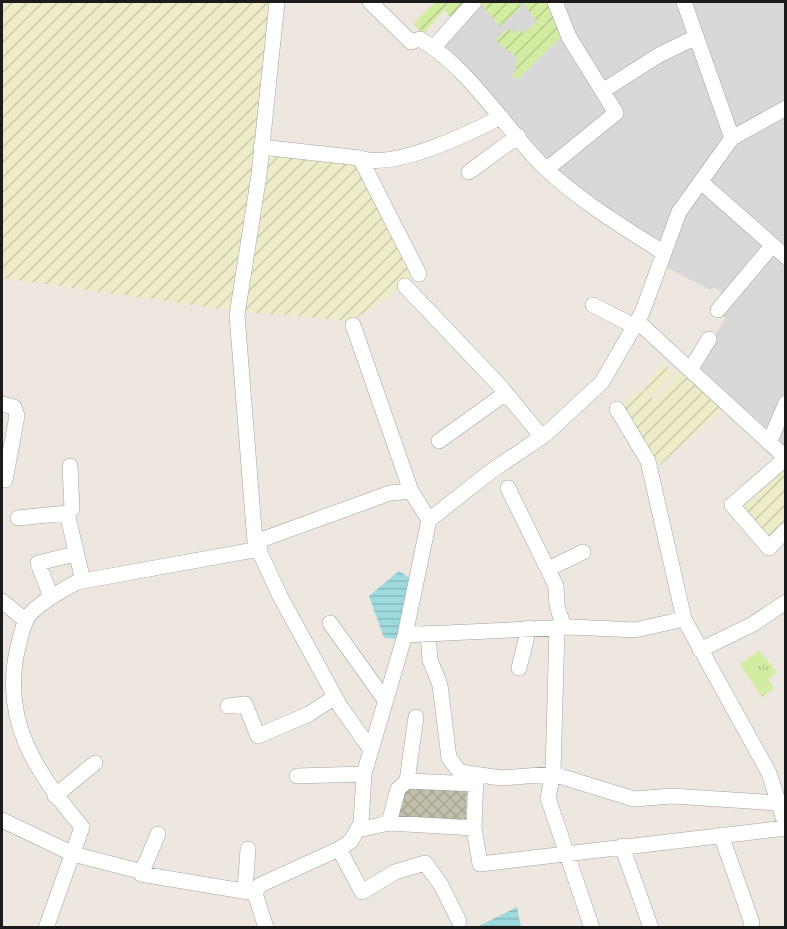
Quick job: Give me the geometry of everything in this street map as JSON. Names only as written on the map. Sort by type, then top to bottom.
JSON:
[{"type":"street","points":[[277,2],[261,147],[237,315],[258,546],[280,596],[335,697],[371,750]]},
{"type":"street","points":[[370,2],[411,42],[420,39],[434,47],[547,169],[610,218],[664,254]]},
{"type":"street","points":[[434,47],[474,2]]},
{"type":"street","points":[[547,169],[616,113],[604,90],[569,37],[555,2]]},
{"type":"street","points":[[684,2],[732,138]]},
{"type":"street","points":[[604,90],[659,55],[696,37]]},
{"type":"street","points":[[2,820],[73,854],[139,871],[141,874],[250,891],[339,849],[351,841],[361,823],[364,774],[405,634],[429,520],[490,472],[542,437],[602,382],[635,323],[679,212],[732,138],[786,108]]},
{"type":"street","points":[[261,147],[360,158],[372,162],[398,158],[457,140],[501,117]]},
{"type":"street","points":[[470,172],[518,136]]},
{"type":"street","points":[[360,158],[418,274]]},
{"type":"street","points":[[701,182],[771,247],[786,257]]},
{"type":"street","points":[[718,310],[771,247]]},
{"type":"street","points":[[405,286],[506,393],[542,437]]},
{"type":"street","points":[[593,304],[635,323],[786,458],[732,505],[770,548],[786,530]]},
{"type":"street","points":[[352,325],[411,491],[429,520]]},
{"type":"street","points":[[690,370],[709,339]]},
{"type":"street","points":[[439,441],[506,393]]},
{"type":"street","points":[[769,443],[786,403]]},
{"type":"street","points":[[2,404],[14,407],[17,416],[6,480]]},
{"type":"street","points":[[617,410],[648,460],[684,619],[769,773],[783,815]]},
{"type":"street","points":[[18,518],[67,513],[72,509],[70,466]]},
{"type":"street","points":[[508,488],[556,586],[561,627],[553,774],[548,798],[591,927]]},
{"type":"street","points":[[46,927],[82,827],[55,796],[21,740],[11,703],[6,671],[26,621],[51,597],[83,581],[258,546],[390,493],[411,491]]},
{"type":"street","points":[[67,513],[83,581]]},
{"type":"street","points":[[548,569],[583,552]]},
{"type":"street","points":[[51,597],[38,563],[75,554]]},
{"type":"street","points":[[2,602],[26,621]]},
{"type":"street","points":[[700,650],[753,624],[786,602]]},
{"type":"street","points":[[405,634],[561,627],[635,630],[684,619]]},
{"type":"street","points":[[330,622],[385,700]]},
{"type":"street","points":[[519,668],[529,628]]},
{"type":"street","points":[[428,633],[430,660],[440,685],[449,758],[460,772],[476,779]]},
{"type":"street","points":[[228,706],[245,704],[258,736],[309,714],[335,697]]},
{"type":"street","points":[[389,823],[398,789],[407,780],[416,717]]},
{"type":"street","points":[[55,796],[95,763]]},
{"type":"street","points":[[297,776],[364,774]]},
{"type":"street","points":[[407,780],[501,778],[553,774],[634,799],[672,796],[783,815]]},
{"type":"street","points":[[476,779],[474,828],[480,864],[721,835],[783,815]]},
{"type":"street","points":[[357,830],[389,823],[474,828]]},
{"type":"street","points":[[141,874],[158,834]]},
{"type":"street","points":[[721,835],[752,923],[751,927]]},
{"type":"street","points":[[622,846],[651,927]]},
{"type":"street","points":[[248,849],[250,891],[266,927]]},
{"type":"street","points":[[339,849],[362,892],[395,872],[425,863],[441,885],[459,921]]},
{"type":"shaded area","points":[[2,2],[273,2],[236,311],[2,278]]},
{"type":"shaded area","points":[[476,2],[785,2],[785,454],[694,368],[725,319],[721,311],[729,298],[714,287],[710,290],[662,265],[668,255],[547,168],[436,47]]},
{"type":"shaded area","points":[[266,150],[358,161],[416,272],[395,291],[352,321],[244,312]]},
{"type":"shaded area","points":[[663,363],[674,373],[652,397],[642,388]]},
{"type":"shaded area","points":[[681,370],[722,409],[660,465],[621,406],[640,389],[654,400]]},
{"type":"shaded area","points":[[785,467],[785,520],[769,538],[738,505]]},
{"type":"shaded area","points":[[408,784],[467,786],[466,819],[420,821],[394,819]]},
{"type":"green space","points":[[435,2],[470,2],[453,20],[444,10],[423,34],[413,24]]},
{"type":"green space","points":[[479,2],[519,2],[521,7],[500,26]]},
{"type":"green space","points":[[552,2],[564,34],[517,80],[512,75],[517,68],[514,65],[519,59],[495,40],[508,28],[514,34],[520,29],[523,33],[537,22],[523,3]]},
{"type":"green space","points":[[759,651],[777,672],[768,679],[774,688],[762,697],[740,664]]},
{"type":"water","points":[[399,571],[410,578],[400,639],[384,638],[369,596]]},
{"type":"water","points":[[517,907],[521,927],[477,927]]}]
